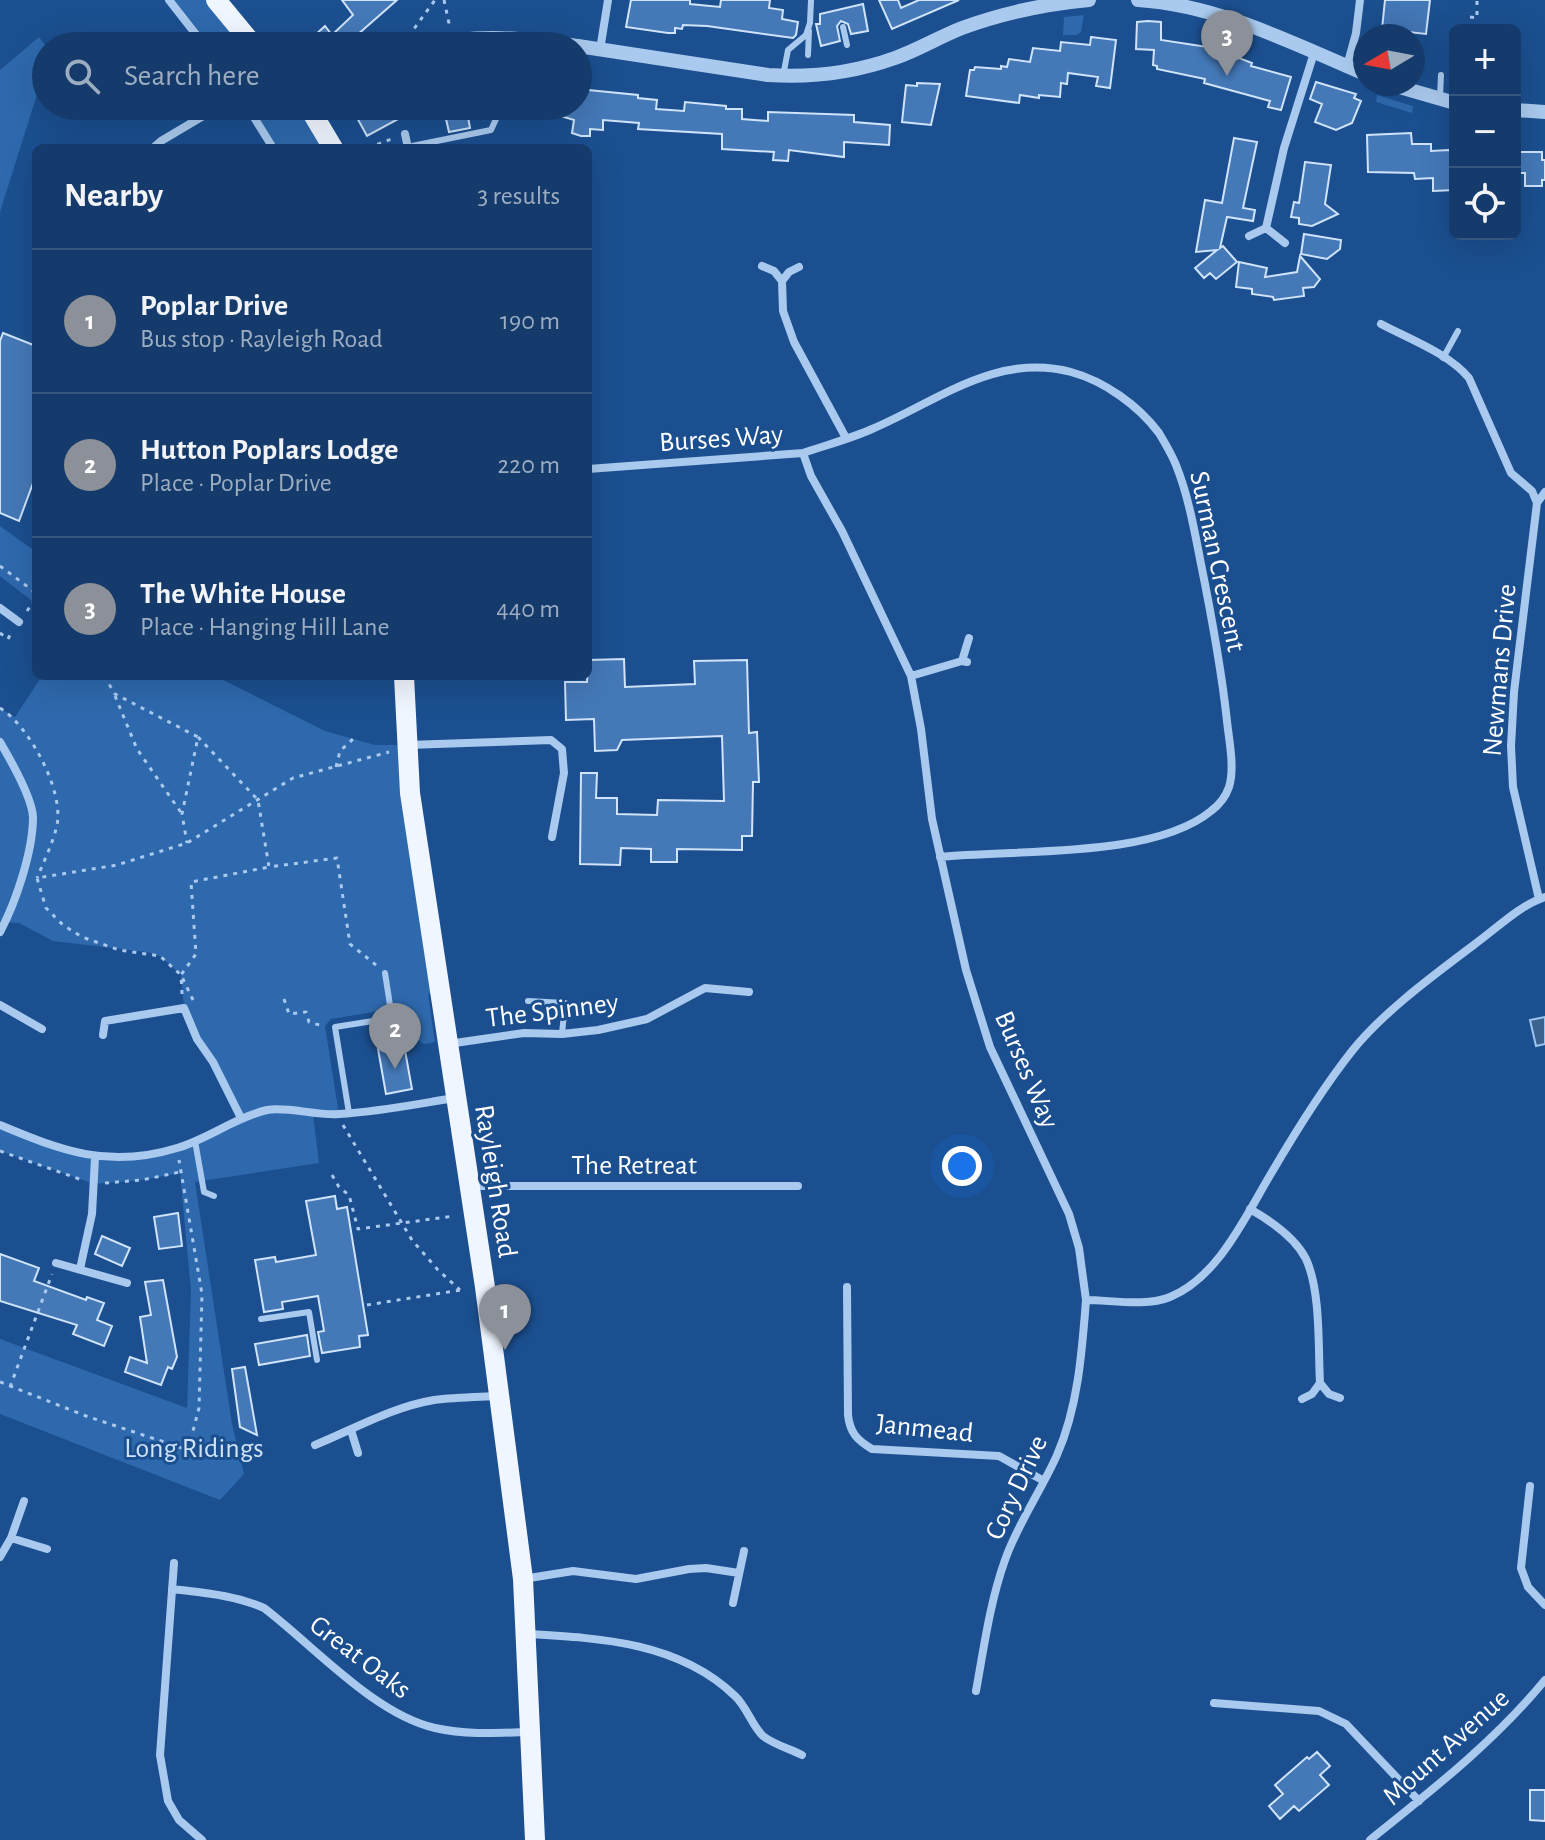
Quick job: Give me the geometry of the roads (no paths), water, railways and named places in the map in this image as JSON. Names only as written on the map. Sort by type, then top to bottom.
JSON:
[{"type":"main road","points":[[216,0],[242,32]]},
{"type":"main road","points":[[319,120],[331,144]]},
{"type":"main road","name":"Rayleigh Road","points":[[404,680],[410,793],[485,1287],[523,1579],[535,1840]]},
{"type":"street","points":[[169,0],[194,32]]},
{"type":"street","points":[[600,50],[608,0]]},
{"type":"street","points":[[592,49],[783,76],[829,75],[894,58],[960,29],[1033,7],[1089,0]]},
{"type":"street","points":[[1138,0],[1227,17],[1353,69]]},
{"type":"street","points":[[1347,66],[1356,33],[1360,0]]},
{"type":"street","points":[[1266,228],[1284,148],[1314,53]]},
{"type":"street","points":[[1425,96],[1449,102]]},
{"type":"street","points":[[1521,110],[1545,112]]},
{"type":"street","points":[[158,144],[196,120]]},
{"type":"street","points":[[256,120],[271,144]]},
{"type":"street","points":[[405,134],[407,144]]},
{"type":"street","points":[[1249,236],[1266,228]]},
{"type":"street","points":[[1266,228],[1285,243]]},
{"type":"street","points":[[762,266],[774,271],[782,281],[783,311],[794,342],[846,438]]},
{"type":"street","points":[[782,281],[789,272],[799,267]]},
{"type":"street","points":[[1381,324],[1443,358],[1469,378],[1511,473],[1532,491],[1537,503]]},
{"type":"street","name":"Surman Crescent","points":[[803,453],[871,430],[983,375],[1044,369],[1069,372],[1115,393],[1159,433],[1176,463],[1194,527],[1212,616],[1231,759],[1229,787],[1220,803],[1191,823],[1138,841],[1083,848],[940,857]]},
{"type":"street","name":"Burses Way","points":[[592,469],[803,453],[811,476],[842,531],[911,676],[940,857],[966,970],[990,1047],[1069,1214],[1079,1248],[1086,1300]]},
{"type":"street","name":"Newmans Drive","points":[[1542,898],[1513,787],[1511,746],[1514,692],[1537,503],[1545,492]]},
{"type":"street","points":[[0,608],[19,622]]},
{"type":"street","points":[[911,676],[965,662],[969,638]]},
{"type":"street","points":[[407,745],[551,740],[562,749],[564,773],[552,837]]},
{"type":"street","points":[[0,742],[14,765],[33,815],[27,861],[0,932]]},
{"type":"street","points":[[1086,1300],[1156,1301],[1184,1290],[1208,1270],[1353,1049],[1384,1018],[1462,954],[1542,898]]},
{"type":"street","name":"The Spinney","points":[[448,1044],[524,1033],[562,1034],[598,1030],[647,1019],[705,988],[749,992]]},
{"type":"street","points":[[0,1005],[42,1029]]},
{"type":"street","points":[[103,1035],[105,1021],[184,1008],[197,1039],[213,1062],[241,1118]]},
{"type":"street","points":[[0,1125],[60,1149],[95,1158],[138,1156],[178,1148],[241,1118],[270,1109],[344,1114],[455,1098]]},
{"type":"street","points":[[80,1269],[92,1214],[95,1158]]},
{"type":"street","name":"The Retreat","points":[[469,1186],[798,1186]]},
{"type":"street","points":[[1250,1209],[1285,1234],[1305,1258],[1315,1305],[1320,1383],[1329,1394],[1340,1398]]},
{"type":"street","points":[[56,1263],[127,1283]]},
{"type":"street","name":"Janmead","points":[[847,1287],[848,1415],[850,1431],[860,1442],[872,1449],[999,1456],[1044,1481]]},
{"type":"street","name":"Cory Drive","points":[[976,1691],[1003,1564],[1014,1535],[1058,1453],[1082,1359],[1086,1300]]},
{"type":"street","points":[[1302,1399],[1312,1394],[1320,1383]]},
{"type":"street","points":[[315,1445],[381,1415],[434,1400],[499,1396]]},
{"type":"street","points":[[351,1430],[358,1453]]},
{"type":"street","points":[[1530,1486],[1521,1568],[1528,1587],[1545,1605]]},
{"type":"street","points":[[0,1557],[11,1538],[24,1501]]},
{"type":"street","points":[[11,1538],[47,1549]]},
{"type":"street","points":[[733,1603],[744,1551]]},
{"type":"street","points":[[174,1563],[160,1755],[168,1801],[179,1820],[202,1840]]},
{"type":"street","points":[[523,1579],[573,1571],[636,1579],[706,1568],[739,1573]]},
{"type":"street","name":"Great Oaks","points":[[172,1589],[218,1594],[264,1608],[367,1694],[396,1714],[451,1730],[531,1732]]},
{"type":"street","points":[[526,1634],[599,1638],[675,1656],[709,1675],[736,1697],[762,1736],[802,1755]]},
{"type":"street","name":"Mount Avenue","points":[[1370,1840],[1479,1751],[1518,1713],[1545,1680]]},
{"type":"street","points":[[1214,1703],[1319,1711],[1346,1724],[1419,1801]]},
{"type":"lane","points":[[808,55],[811,0]]},
{"type":"lane","points":[[783,76],[788,50],[803,38],[810,23]]},
{"type":"lane","points":[[843,27],[847,45]]},
{"type":"lane","points":[[1439,100],[1441,75]]},
{"type":"lane","points":[[426,144],[491,130],[496,120]]},
{"type":"lane","points":[[1443,358],[1458,331]]},
{"type":"lane","points":[[344,1114],[335,1027],[392,1018],[385,973]]},
{"type":"lane","points":[[528,1001],[565,1003],[562,1034]]},
{"type":"lane","points":[[195,1141],[204,1192],[214,1196]]},
{"type":"lane","points":[[261,1319],[309,1312],[317,1360]]},
{"type":"place","name":"The White House","points":[[1227,76]]},
{"type":"place","name":"Hutton Poplars Lodge","points":[[395,1069]]},
{"type":"place","name":"Poplar Drive","points":[[505,1350]]},
{"type":"park label","name":"Long Ridings","points":[[194,1447]]}]
